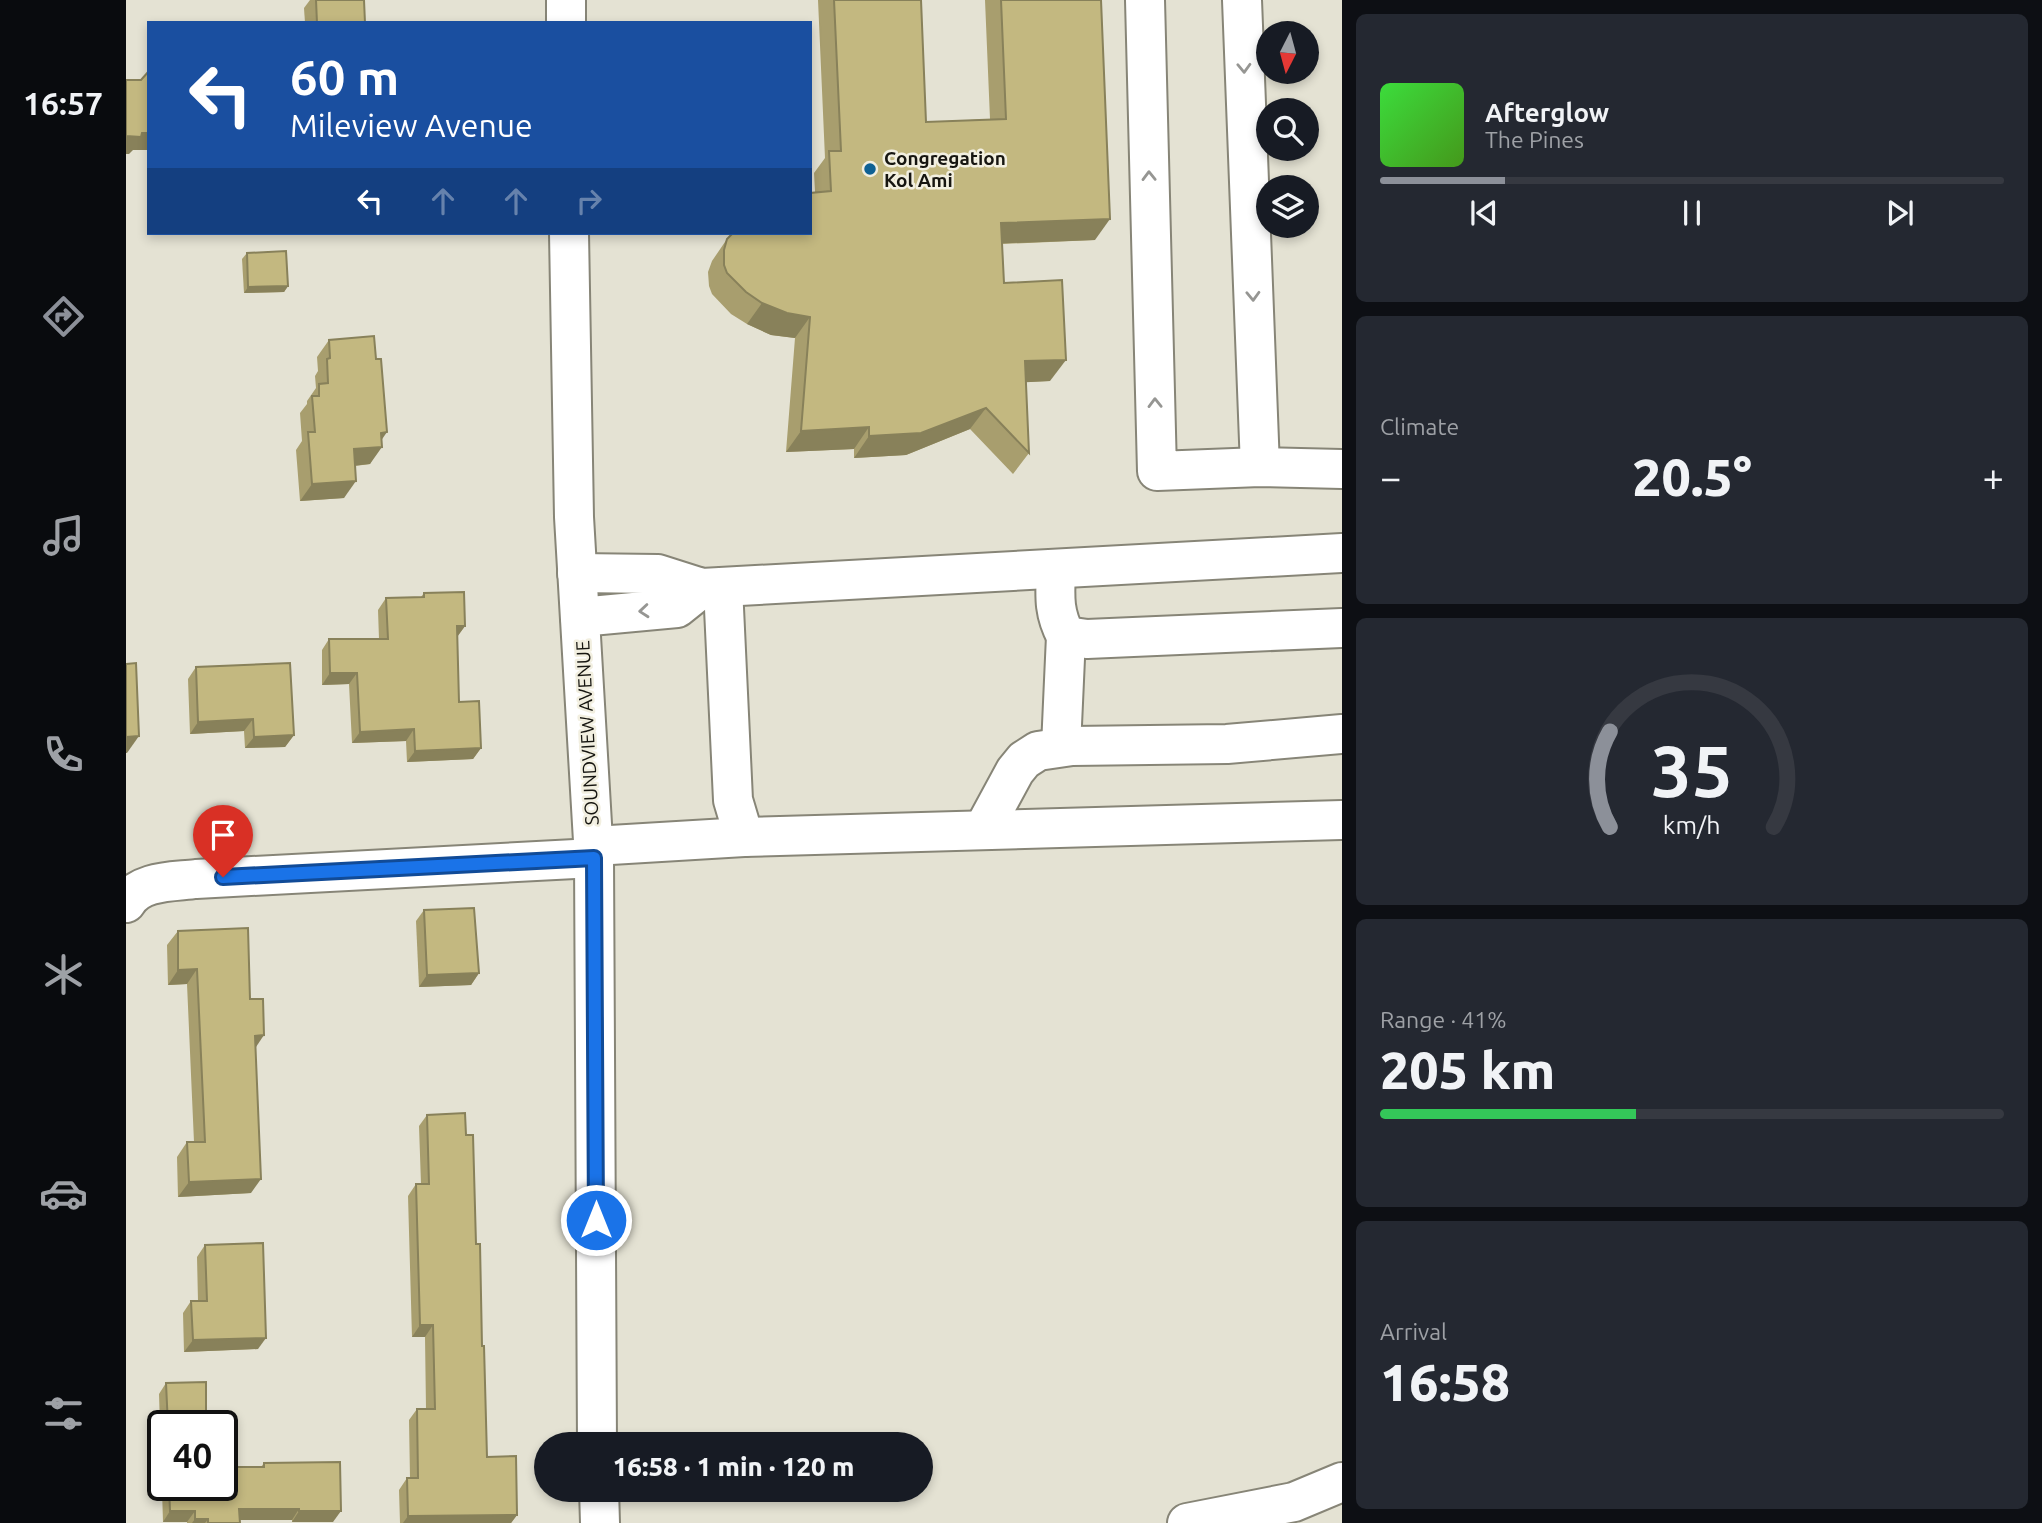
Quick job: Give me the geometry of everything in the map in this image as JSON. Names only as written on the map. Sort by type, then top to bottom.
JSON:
[{"type":"street","points":[[1145,0],[1157,471],[1260,467],[1342,469]]},
{"type":"street","points":[[1242,0],[1260,467]]},
{"type":"street","name":"SOUNDVIEW AVENUE","points":[[569,235],[574,517],[594,852],[597,1432]]},
{"type":"street","points":[[577,573],[658,574],[712,587],[1342,553]]},
{"type":"street","points":[[1056,569],[1054,602],[1058,621],[1066,636],[1061,747]]},
{"type":"street","points":[[580,617],[677,608],[712,587]]},
{"type":"street","points":[[712,587],[733,800],[744,837]]},
{"type":"street","points":[[1066,636],[1087,639],[1342,628]]},
{"type":"street","points":[[983,830],[1015,771],[1024,760],[1038,751],[1061,747],[1227,744],[1342,734]]},
{"type":"street","points":[[126,904],[145,886],[196,878],[594,852],[744,837],[1342,820]]},
{"type":"street","points":[[1187,1523],[1294,1502],[1342,1482]]},
{"type":"street","points":[[599,1502],[600,1523]]},
{"type":"building","points":[[316,0],[364,0],[365,21],[317,21]]},
{"type":"building","points":[[834,0],[921,0],[926,122],[1006,119],[1001,0],[1101,0],[1110,219],[1001,223],[1004,283],[1062,280],[1066,360],[1025,361],[1029,453],[986,408],[921,433],[869,436],[869,427],[801,431],[810,317],[787,313],[762,303],[746,292],[727,273],[724,250],[731,235],[812,235],[812,193],[831,191],[829,151],[841,151]]},
{"type":"building","points":[[147,73],[147,133],[142,133],[141,137],[126,136],[126,80],[141,80]]},
{"type":"building","points":[[286,251],[288,286],[248,287],[247,253]]},
{"type":"building","points":[[374,336],[376,359],[381,359],[387,432],[381,433],[382,447],[354,449],[356,481],[312,484],[308,432],[315,432],[312,396],[319,396],[319,384],[328,383],[329,340]]},
{"type":"building","points":[[464,592],[465,626],[457,626],[459,702],[479,701],[481,748],[415,751],[414,729],[360,732],[357,673],[330,673],[329,639],[388,639],[386,598]]},
{"type":"building","points":[[136,663],[139,736],[126,737],[126,664]]},
{"type":"building","points":[[290,663],[294,735],[254,737],[253,719],[198,722],[196,667]]},
{"type":"building","points":[[474,908],[479,973],[427,975],[424,910]]},
{"type":"building","points":[[248,928],[250,999],[263,999],[264,1035],[255,1036],[261,1179],[189,1182],[187,1142],[205,1142],[197,969],[178,970],[178,931]]},
{"type":"building","points":[[465,1113],[466,1135],[473,1135],[476,1244],[480,1244],[487,1457],[516,1456],[517,1515],[408,1516],[407,1478],[418,1478],[417,1409],[435,1409],[433,1325],[420,1325],[416,1184],[429,1184],[427,1115]]},
{"type":"building","points":[[263,1243],[266,1338],[193,1340],[191,1301],[207,1301],[205,1245]]},
{"type":"building","points":[[206,1382],[206,1410],[167,1410],[166,1383]]},
{"type":"building","points":[[340,1462],[341,1511],[239,1509],[240,1523],[208,1523],[208,1519],[195,1519],[195,1511],[170,1511],[170,1501],[238,1501],[238,1467],[264,1467],[264,1463]]},
{"type":"place","name":"Congregation Kol Ami","points":[[870,169]]},
{"type":"route","points":[[223,877],[594,858],[596,1220]]}]
